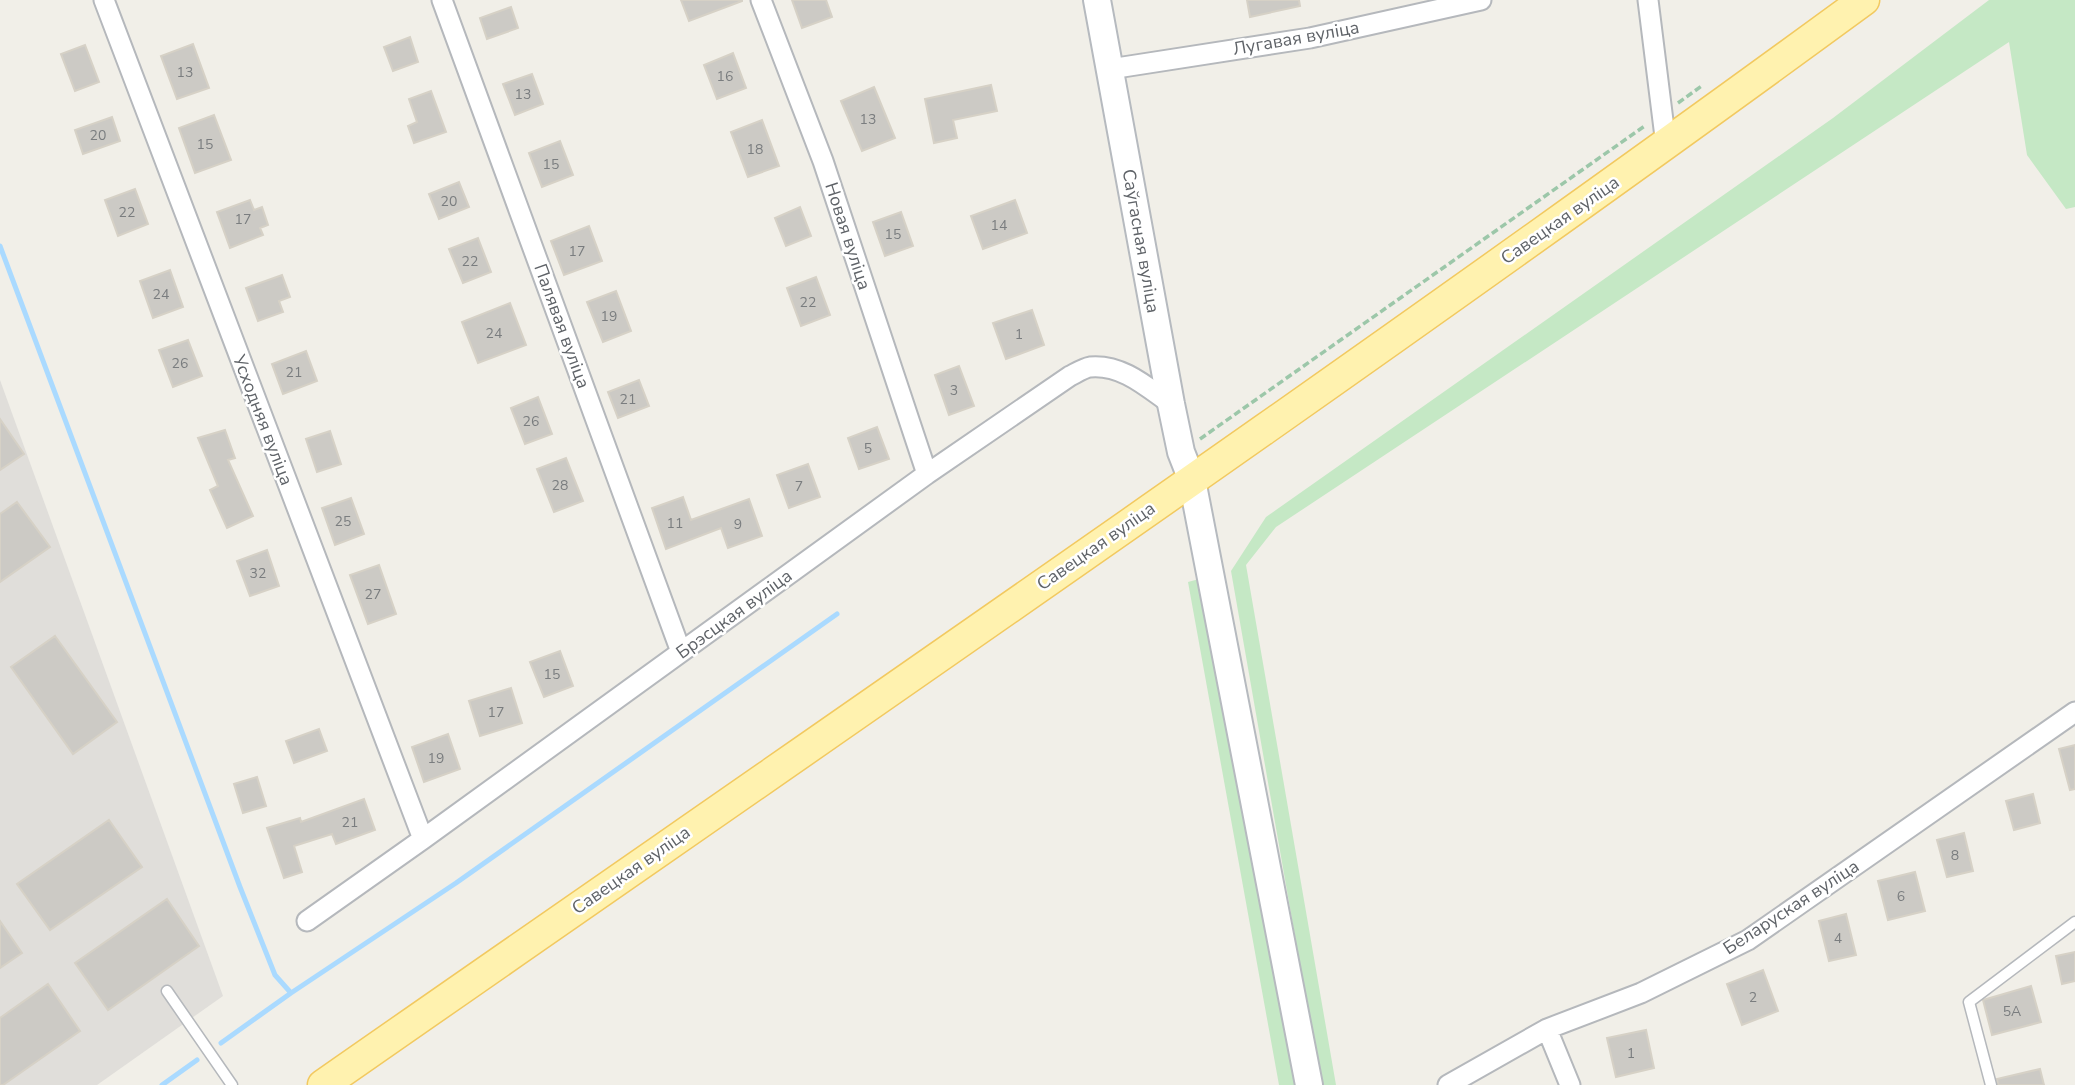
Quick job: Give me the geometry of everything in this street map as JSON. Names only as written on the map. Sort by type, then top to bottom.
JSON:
[{"type":"main road","name":"Савецкая вуліца","points":[[323,1085],[1192,480],[1666,145],[1864,0]]},
{"type":"street","name":"Усходняя вуліца","points":[[104,0],[423,839]]},
{"type":"street","name":"Палявая вуліца","points":[[442,0],[681,652]]},
{"type":"street","name":"Новая вуліца","points":[[761,0],[823,161],[927,474]]},
{"type":"street","name":"Саўгасная вуліца","points":[[1097,0],[1171,404],[1181,452],[1192,480],[1309,1085]]},
{"type":"street","points":[[1390,20],[1392,0]]},
{"type":"street","name":"Лугавая вуліца","points":[[1110,69],[1310,38],[1481,0]]},
{"type":"street","points":[[1648,0],[1666,145]]},
{"type":"street","name":"Брэсцкая вуліца","points":[[307,920],[927,474],[1070,376],[1089,367],[1110,369],[1130,375],[1171,404]]},
{"type":"street","name":"Беларуская вуліца","points":[[1448,1085],[1547,1029],[1641,993],[1748,940],[2075,712]]},
{"type":"street","points":[[1547,1029],[1570,1085]]},
{"type":"lane","points":[[1991,1085],[1969,1002],[2075,922]]},
{"type":"lane","points":[[167,991],[232,1085]]},
{"type":"path","points":[[1181,452],[1705,84]]},
{"type":"shaded area","points":[[0,380],[223,996],[97,1085],[0,1085]]},
{"type":"green space","points":[[1989,0],[2075,0],[2075,207],[2066,209],[2027,155],[2009,42],[1276,527],[1246,565],[1336,1085],[1321,1085],[1231,571],[1266,517],[1833,118]]},
{"type":"green space","points":[[1199,579],[1298,1085],[1279,1085],[1188,582]]},
{"type":"building","points":[[681,0],[742,0],[742,1],[689,21]]},
{"type":"building","points":[[792,0],[826,0],[832,17],[802,28]]},
{"type":"building","points":[[1247,0],[1299,0],[1300,6],[1250,17]]},
{"type":"building","points":[[511,7],[518,28],[487,39],[480,18]]},
{"type":"building","points":[[410,37],[418,62],[393,71],[384,47]]},
{"type":"building","points":[[193,44],[209,88],[177,99],[161,56]]},
{"type":"building","points":[[85,45],[99,82],[75,91],[61,54]]},
{"type":"building","points":[[733,53],[746,88],[717,99],[704,65]]},
{"type":"building","points":[[532,74],[543,104],[515,115],[503,84]]},
{"type":"building","points":[[991,85],[997,111],[953,120],[957,138],[934,143],[925,99]]},
{"type":"building","points":[[874,87],[895,138],[862,151],[841,101]]},
{"type":"building","points":[[431,91],[446,132],[414,143],[408,126],[417,122],[409,99]]},
{"type":"building","points":[[214,115],[231,160],[195,173],[179,128]]},
{"type":"building","points":[[112,117],[120,141],[83,154],[75,130]]},
{"type":"building","points":[[762,120],[779,166],[748,177],[731,132]]},
{"type":"building","points":[[560,141],[573,175],[542,187],[529,153]]},
{"type":"building","points":[[459,182],[469,207],[439,219],[429,194]]},
{"type":"building","points":[[135,189],[148,224],[118,236],[105,200]]},
{"type":"building","points":[[250,200],[254,210],[262,207],[268,225],[260,228],[263,235],[230,248],[217,212]]},
{"type":"building","points":[[1015,200],[1027,233],[983,249],[971,216]]},
{"type":"building","points":[[800,207],[811,236],[786,246],[775,218]]},
{"type":"building","points":[[901,212],[913,246],[885,256],[873,222]]},
{"type":"building","points":[[589,226],[602,261],[564,275],[551,241]]},
{"type":"building","points":[[478,238],[491,272],[463,283],[449,249]]},
{"type":"building","points":[[170,270],[183,307],[153,318],[140,281]]},
{"type":"building","points":[[282,275],[290,297],[279,301],[283,312],[258,321],[246,288]]},
{"type":"building","points":[[816,277],[830,315],[801,326],[787,288]]},
{"type":"building","points":[[616,291],[631,331],[603,342],[587,302]]},
{"type":"building","points":[[510,303],[526,345],[478,363],[462,322]]},
{"type":"building","points":[[1032,310],[1044,345],[1006,359],[993,323]]},
{"type":"building","points":[[188,340],[202,376],[173,387],[159,350]]},
{"type":"building","points":[[306,351],[317,381],[283,394],[272,364]]},
{"type":"building","points":[[959,366],[974,406],[949,415],[935,375]]},
{"type":"building","points":[[639,380],[649,406],[618,418],[608,392]]},
{"type":"building","points":[[538,397],[552,434],[525,444],[511,408]]},
{"type":"building","points":[[0,419],[24,454],[0,470]]},
{"type":"building","points":[[877,427],[889,459],[859,469],[848,438]]},
{"type":"building","points":[[225,430],[235,458],[228,460],[253,516],[227,528],[210,490],[218,486],[198,438]]},
{"type":"building","points":[[330,431],[341,464],[317,472],[306,439]]},
{"type":"building","points":[[566,458],[583,501],[554,512],[537,469]]},
{"type":"building","points":[[808,464],[820,497],[789,508],[777,475]]},
{"type":"building","points":[[683,497],[691,520],[749,499],[762,536],[728,548],[721,528],[666,549],[652,508]]},
{"type":"building","points":[[351,498],[364,534],[335,545],[322,508]]},
{"type":"building","points":[[17,502],[50,547],[0,582],[0,514]]},
{"type":"building","points":[[267,550],[279,586],[250,596],[237,561]]},
{"type":"building","points":[[379,565],[396,614],[368,624],[350,575]]},
{"type":"building","points":[[55,636],[117,722],[73,754],[11,667]]},
{"type":"building","points":[[560,651],[573,686],[544,697],[530,662]]},
{"type":"building","points":[[511,688],[522,723],[480,736],[469,701]]},
{"type":"building","points":[[319,729],[327,751],[294,763],[286,741]]},
{"type":"building","points":[[448,734],[460,769],[424,782],[412,747]]},
{"type":"building","points":[[2075,745],[2075,789],[2070,790],[2059,749]]},
{"type":"building","points":[[257,777],[266,806],[243,813],[234,784]]},
{"type":"building","points":[[2033,794],[2040,823],[2014,830],[2006,801]]},
{"type":"building","points":[[364,799],[375,830],[336,844],[332,834],[294,846],[302,872],[284,878],[267,828],[300,818],[301,822]]},
{"type":"building","points":[[109,820],[142,867],[50,930],[17,884]]},
{"type":"building","points":[[1964,833],[1973,871],[1947,877],[1937,840]]},
{"type":"building","points":[[1915,872],[1925,911],[1888,920],[1878,881]]},
{"type":"building","points":[[167,899],[199,946],[108,1010],[75,963]]},
{"type":"building","points":[[1846,914],[1856,955],[1829,961],[1819,921]]},
{"type":"building","points":[[0,921],[22,953],[0,968]]},
{"type":"building","points":[[2075,952],[2075,981],[2062,984],[2056,956]]},
{"type":"building","points":[[1763,970],[1778,1011],[1742,1025],[1727,984]]},
{"type":"building","points":[[48,984],[80,1031],[0,1085],[0,1018]]},
{"type":"building","points":[[2031,986],[2041,1022],[1992,1035],[1983,1000]]},
{"type":"building","points":[[1646,1030],[1654,1068],[1616,1077],[1607,1038]]},
{"type":"building","points":[[2040,1069],[2044,1085],[1998,1085],[1997,1079]]},
{"type":"waterway","points":[[0,246],[240,887],[275,975],[291,993],[456,883],[837,614]]},
{"type":"waterway","points":[[221,1043],[291,993]]},
{"type":"waterway","points":[[162,1085],[197,1060]]}]
